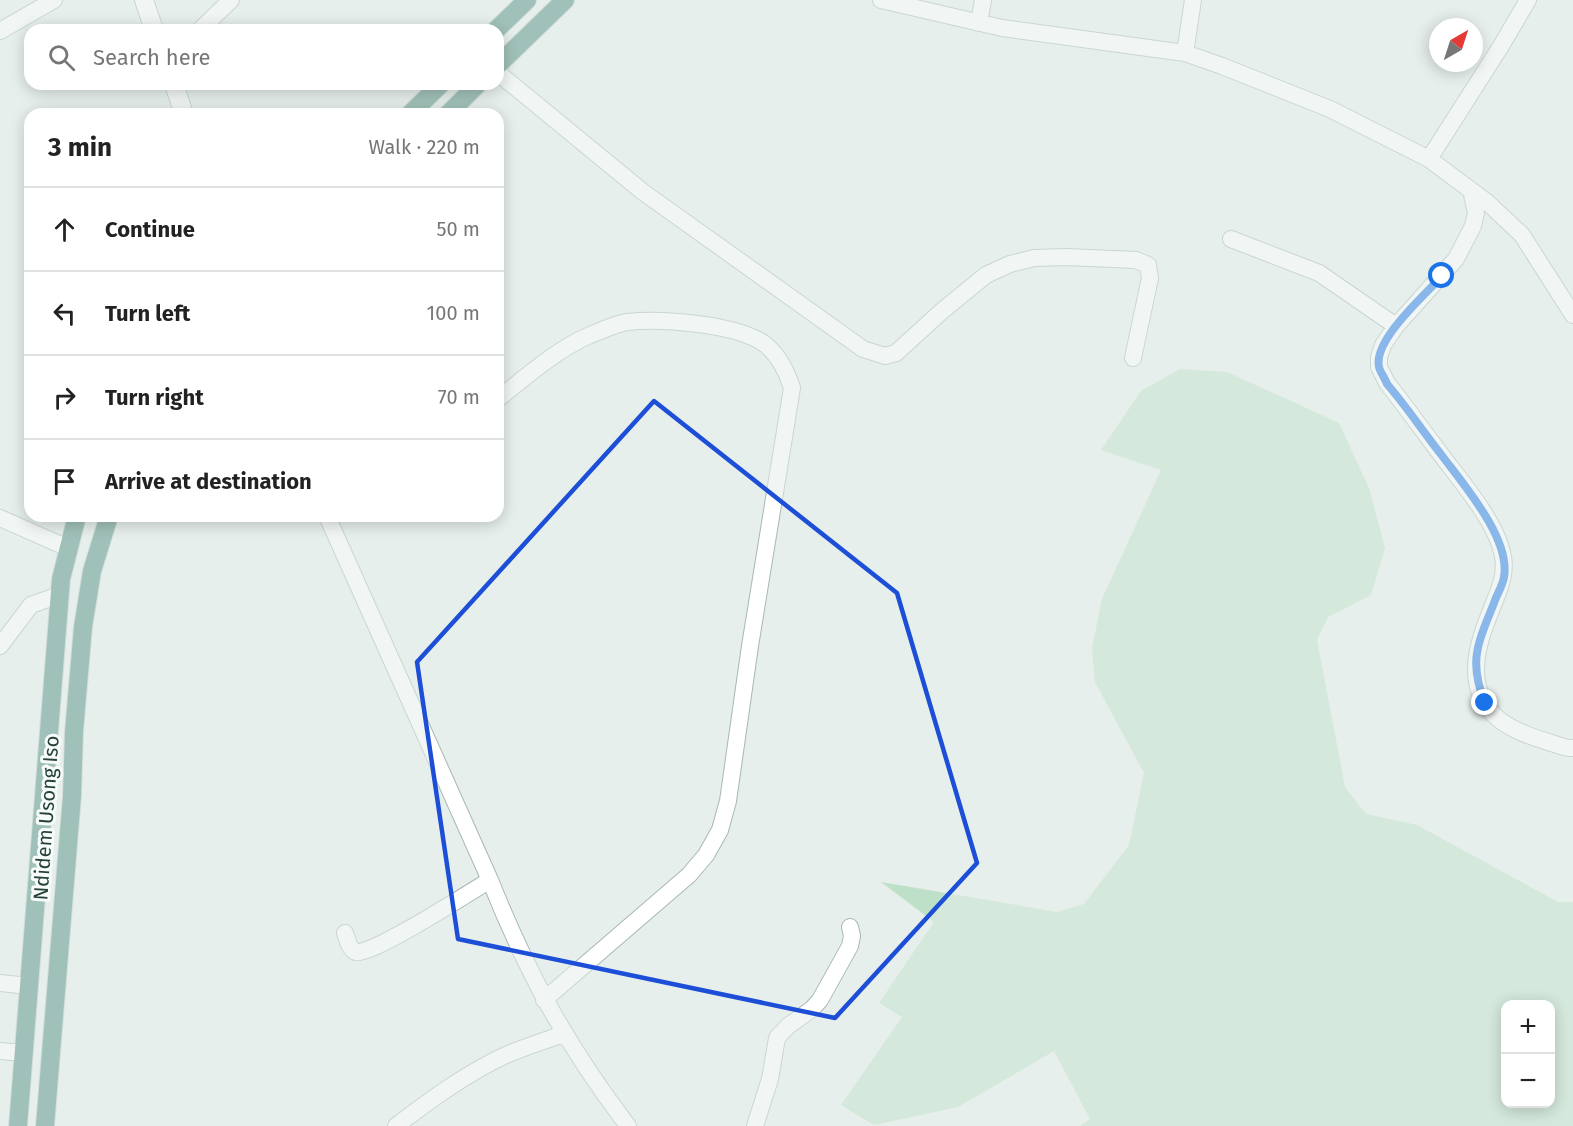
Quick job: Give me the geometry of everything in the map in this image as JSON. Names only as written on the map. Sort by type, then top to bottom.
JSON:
[{"type":"highway","points":[[502,24],[527,0]]},
{"type":"highway","points":[[504,59],[565,0]]},
{"type":"highway","points":[[416,108],[435,90]]},
{"type":"highway","points":[[454,108],[472,90]]},
{"type":"highway","name":"Ndidem Usong Iso","points":[[18,1126],[59,596],[75,522]]},
{"type":"highway","name":"Ndidem Usong Iso","points":[[45,1126],[72,796],[74,732],[83,627],[92,571],[107,522]]},
{"type":"street","points":[[0,31],[54,0]]},
{"type":"street","points":[[144,0],[152,24]]},
{"type":"street","points":[[206,24],[231,0]]},
{"type":"street","points":[[881,0],[980,23],[1185,53],[1330,110],[1429,159],[1509,221],[1522,235],[1573,315]]},
{"type":"street","points":[[980,23],[983,0]]},
{"type":"street","points":[[1185,53],[1193,0]]},
{"type":"street","points":[[1429,159],[1502,46],[1528,0]]},
{"type":"street","points":[[504,78],[643,192],[869,352],[885,356],[896,353],[942,310],[986,274],[1010,264],[1034,258],[1066,257],[1136,260],[1148,265],[1150,278],[1133,358]]},
{"type":"street","points":[[176,90],[182,108]]},
{"type":"street","points":[[1471,190],[1476,213],[1466,240],[1449,268],[1396,326],[1383,345],[1379,367],[1387,384],[1467,489],[1494,531],[1502,550],[1504,577],[1479,641],[1475,660],[1478,685],[1485,703],[1501,721],[1529,736],[1568,748],[1573,747]]},
{"type":"street","points":[[1231,239],[1318,273],[1396,326]]},
{"type":"street","points":[[504,394],[541,366],[586,337],[626,322],[709,326],[746,333],[766,346],[779,361],[792,388],[750,646],[728,801],[720,830],[706,855],[689,875],[544,1000]]},
{"type":"street","points":[[0,518],[68,548]]},
{"type":"street","points":[[330,522],[490,880],[514,940],[563,1034],[596,1084],[628,1126]]},
{"type":"street","points":[[0,646],[31,605],[59,596]]},
{"type":"street","points":[[345,933],[350,946],[357,952],[364,952],[394,937],[490,880]]},
{"type":"street","points":[[755,1126],[770,1079],[777,1038],[820,1000],[850,946],[852,936],[850,927]]},
{"type":"street","points":[[0,983],[29,986]]},
{"type":"street","points":[[396,1126],[427,1102],[487,1065],[506,1055],[563,1034]]},
{"type":"street","points":[[0,1052],[23,1053]]},
{"type":"highlighted area","points":[[654,401],[897,593],[977,863],[835,1018],[458,939],[417,662]]},
{"type":"green space","points":[[1180,369],[1227,372],[1339,423],[1369,488],[1385,548],[1371,595],[1328,617],[1317,640],[1345,787],[1366,814],[1417,825],[1558,902],[1573,902],[1573,1126],[1081,1126],[1090,1119],[1054,1051],[958,1107],[874,1125],[841,1105],[902,1017],[879,1003],[934,922],[881,882],[1057,912],[1084,904],[1129,845],[1144,773],[1095,682],[1092,648],[1102,599],[1161,470],[1101,450],[1141,391]]},
{"type":"route","points":[[1442,276],[1390,334],[1383,345],[1379,367],[1387,384],[1467,489],[1494,531],[1502,550],[1504,577],[1479,641],[1475,660],[1478,685],[1485,703]]}]
